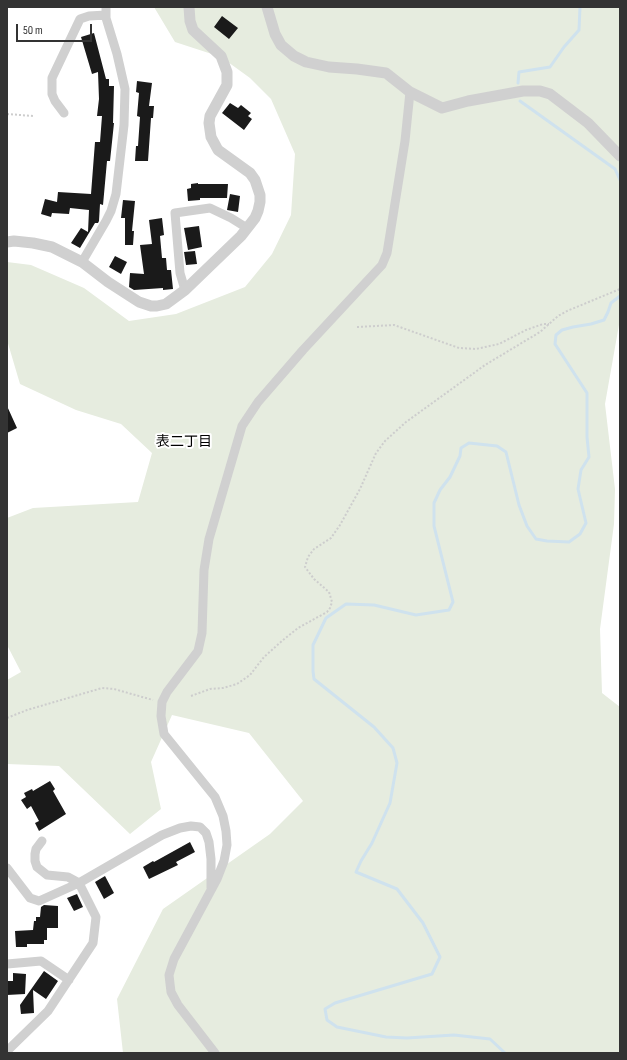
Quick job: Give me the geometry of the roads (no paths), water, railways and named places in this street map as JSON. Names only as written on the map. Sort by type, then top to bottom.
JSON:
[{"type":"street","points":[[7,242],[14,241],[52,247],[82,262],[108,282],[139,302],[157,306],[166,304],[185,290],[241,236],[258,211],[260,195],[255,180],[250,173],[218,150],[211,137],[209,123],[210,116],[227,85],[227,72],[221,56],[193,30],[190,21],[189,7]]},
{"type":"street","points":[[267,7],[275,34],[281,45],[294,56],[306,62],[329,67],[386,73],[410,92],[442,108],[468,101],[523,91],[540,91],[550,94],[588,123],[620,156]]},
{"type":"street","points":[[64,113],[55,101],[52,94],[52,78],[80,19],[106,11],[125,89],[124,125],[116,194],[111,211],[82,262]]},
{"type":"street","points":[[215,1053],[178,1005],[171,992],[169,976],[174,959],[224,862],[227,845],[226,831],[223,816],[215,796],[164,734],[161,716],[162,702],[167,692],[198,651],[202,633],[204,570],[209,539],[242,426],[258,402],[303,350],[382,265],[388,252],[405,141],[410,92]]},
{"type":"street","points":[[185,290],[180,273],[176,213],[210,208],[247,228]]},
{"type":"street","points":[[7,868],[30,898],[38,901],[79,883],[162,835],[180,828],[191,826],[200,827],[206,833],[209,842],[211,859],[211,889]]},
{"type":"street","points":[[7,1052],[48,1011],[93,943],[96,917],[79,883],[68,877],[47,875],[37,867],[35,854],[36,849],[42,841]]},
{"type":"street","points":[[7,964],[41,962],[49,965],[69,980]]},
{"type":"waterway","points":[[518,83],[519,72],[550,67],[564,47],[579,30],[580,7]]},
{"type":"waterway","points":[[520,101],[615,169],[620,180]]},
{"type":"waterway","points":[[505,1053],[490,1039],[454,1035],[407,1038],[386,1037],[337,1027],[327,1020],[325,1009],[335,1003],[432,974],[440,957],[423,923],[397,889],[356,872],[372,843],[390,803],[397,763],[393,748],[374,727],[314,679],[313,645],[326,618],[346,604],[374,605],[416,615],[449,610],[453,602],[434,526],[434,503],[440,490],[450,477],[460,456],[461,448],[469,443],[497,446],[506,452],[519,505],[527,526],[536,539],[569,542],[580,534],[586,523],[578,489],[581,470],[589,457],[587,437],[587,393],[555,344],[556,335],[562,330],[604,320],[611,303],[620,296]]},
{"type":"district","name":"表二丁目","points":[[184,442]]}]
